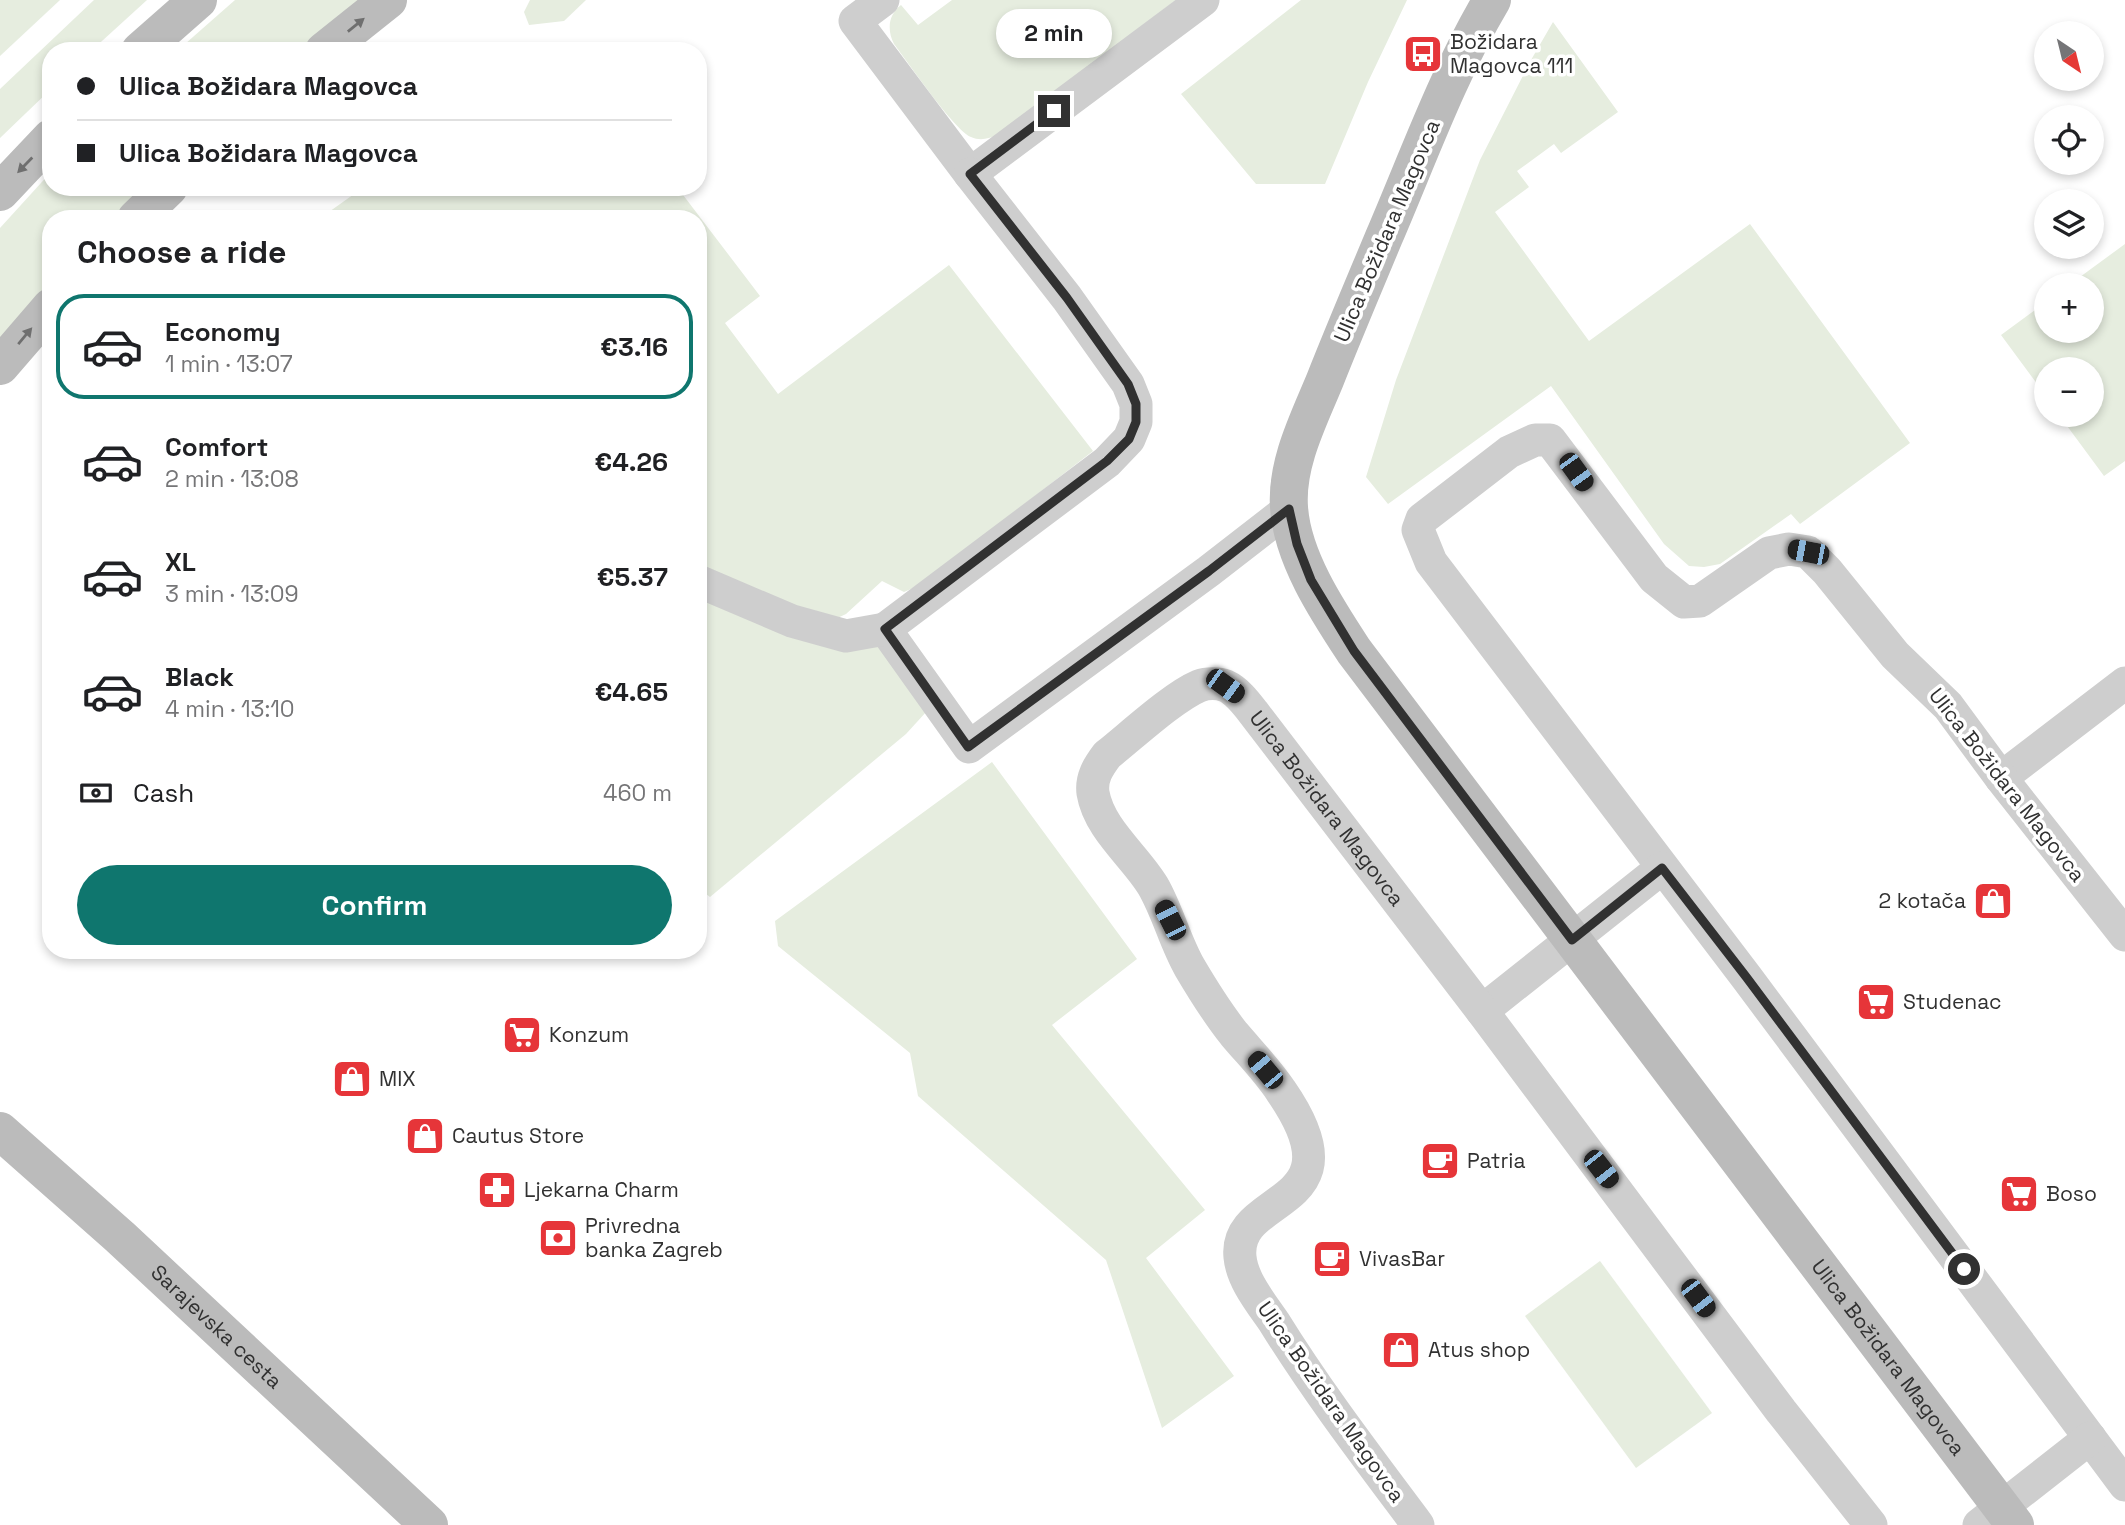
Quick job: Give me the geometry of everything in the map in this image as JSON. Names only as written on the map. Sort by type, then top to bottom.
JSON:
[{"type":"street","points":[[335,42],[388,0]]},
{"type":"street","points":[[707,585],[792,621],[846,636],[885,629],[1107,461],[1129,439],[1136,422],[1136,404],[1128,384],[1067,298],[855,21],[883,0]]},
{"type":"street","points":[[970,174],[1203,0]]},
{"type":"street","name":"Ulica Božidara Magovca","points":[[1492,0],[1474,31],[1441,105],[1306,425],[1289,483],[1289,509],[1297,544],[1311,580],[1354,651],[1572,940],[1998,1519],[2090,1438]]},
{"type":"street","points":[[149,42],[187,5]]},
{"type":"street","points":[[0,192],[42,148]]},
{"type":"street","points":[[145,210],[160,196]]},
{"type":"street","points":[[0,366],[42,317]]},
{"type":"street","name":"Ulica Božidara Magovca","points":[[2125,935],[1948,706],[1895,655],[1827,571],[1808,552],[1789,549],[1769,554],[1700,601],[1685,602],[1654,578],[1550,440],[1535,440],[1509,452],[1422,519],[1418,530],[1431,562],[1747,978],[2125,1485]]},
{"type":"street","points":[[885,629],[968,747],[1209,571],[1289,509]]},
{"type":"street","name":"Ulica Božidara Magovca","points":[[1418,1525],[1313,1384],[1246,1278],[1240,1259],[1240,1243],[1248,1228],[1260,1216],[1298,1186],[1309,1160],[1306,1136],[1281,1090],[1233,1032],[1189,967],[1152,885],[1100,813],[1094,796],[1093,781],[1107,755],[1189,692],[1209,684],[1225,686],[1254,712],[1781,1411],[1871,1525]]},
{"type":"street","points":[[2001,778],[2122,685]]},
{"type":"street","points":[[1482,1011],[1662,868]]},
{"type":"street","name":"Sarajevska cesta","points":[[0,1131],[120,1237],[429,1525]]},
{"type":"shaded area","points":[[0,0],[60,0],[0,56]]},
{"type":"shaded area","points":[[94,0],[147,0],[101,42],[50,42]]},
{"type":"shaded area","points":[[235,0],[362,0],[311,42],[187,42]]},
{"type":"shaded area","points":[[530,0],[586,0],[564,21],[529,25],[524,12]]},
{"type":"shaded area","points":[[952,0],[1176,0],[997,135],[981,139],[963,132],[954,122],[894,44],[890,33],[891,18],[901,5],[918,25]]},
{"type":"shaded area","points":[[1301,0],[1407,0],[1368,82],[1325,184],[1256,184],[1181,94]]},
{"type":"shaded area","points":[[1553,22],[1618,112],[1561,153],[1554,144],[1517,171],[1529,187],[1495,212],[1589,341],[1750,224],[1910,443],[1800,524],[1791,514],[1720,564],[1689,566],[1664,544],[1551,386],[1388,504],[1366,477],[1396,380],[1480,160]]},
{"type":"shaded area","points":[[42,49],[42,98],[0,138],[0,89]]},
{"type":"shaded area","points":[[42,182],[42,196],[139,196],[125,210],[42,210],[42,297],[0,343],[0,228]]},
{"type":"shaded area","points":[[351,196],[684,196],[695,210],[332,210]]},
{"type":"shaded area","points":[[707,226],[760,296],[725,323],[778,394],[949,265],[1093,451],[920,585],[904,592],[882,581],[846,614],[831,621],[797,610],[707,568]]},
{"type":"shaded area","points":[[2125,244],[2125,461],[2104,476],[2068,427],[2104,427],[2104,357],[2034,357],[2034,380],[2001,335],[2034,311],[2034,343],[2104,343],[2104,273],[2085,273]]},
{"type":"shaded area","points":[[707,592],[879,645],[927,711],[906,734],[710,897],[707,895]]},
{"type":"shaded area","points":[[992,762],[1137,959],[1052,1025],[1205,1210],[1146,1258],[1234,1376],[1162,1428],[1106,1260],[918,1096],[910,1053],[778,946],[775,921]]},
{"type":"shaded area","points":[[1600,1261],[1712,1413],[1636,1468],[1525,1316]]},
{"type":"place","name":"Božidara Magovca 111","points":[[1423,54]]},
{"type":"place","name":"2 kotača","points":[[1993,901]]},
{"type":"place","name":"Studenac","points":[[1876,1002]]},
{"type":"place","name":"Konzum","points":[[522,1035]]},
{"type":"place","name":"MIX","points":[[352,1079]]},
{"type":"place","name":"Cautus Store","points":[[425,1136]]},
{"type":"place","name":"Patria","points":[[1440,1161]]},
{"type":"place","name":"Ljekarna Charm","points":[[497,1190]]},
{"type":"place","name":"Boso","points":[[2019,1194]]},
{"type":"place","name":"Privredna banka Zagreb","points":[[558,1238]]},
{"type":"place","name":"VivasBar","points":[[1332,1259]]},
{"type":"place","name":"Atus shop","points":[[1401,1350]]},
{"type":"route","points":[[1054,111],[970,174],[1067,298],[1128,384],[1136,404],[1136,422],[1129,439],[1107,461],[885,629],[968,747],[1209,571],[1289,509],[1297,544],[1311,580],[1354,651],[1572,940],[1662,868],[1964,1269]]}]
